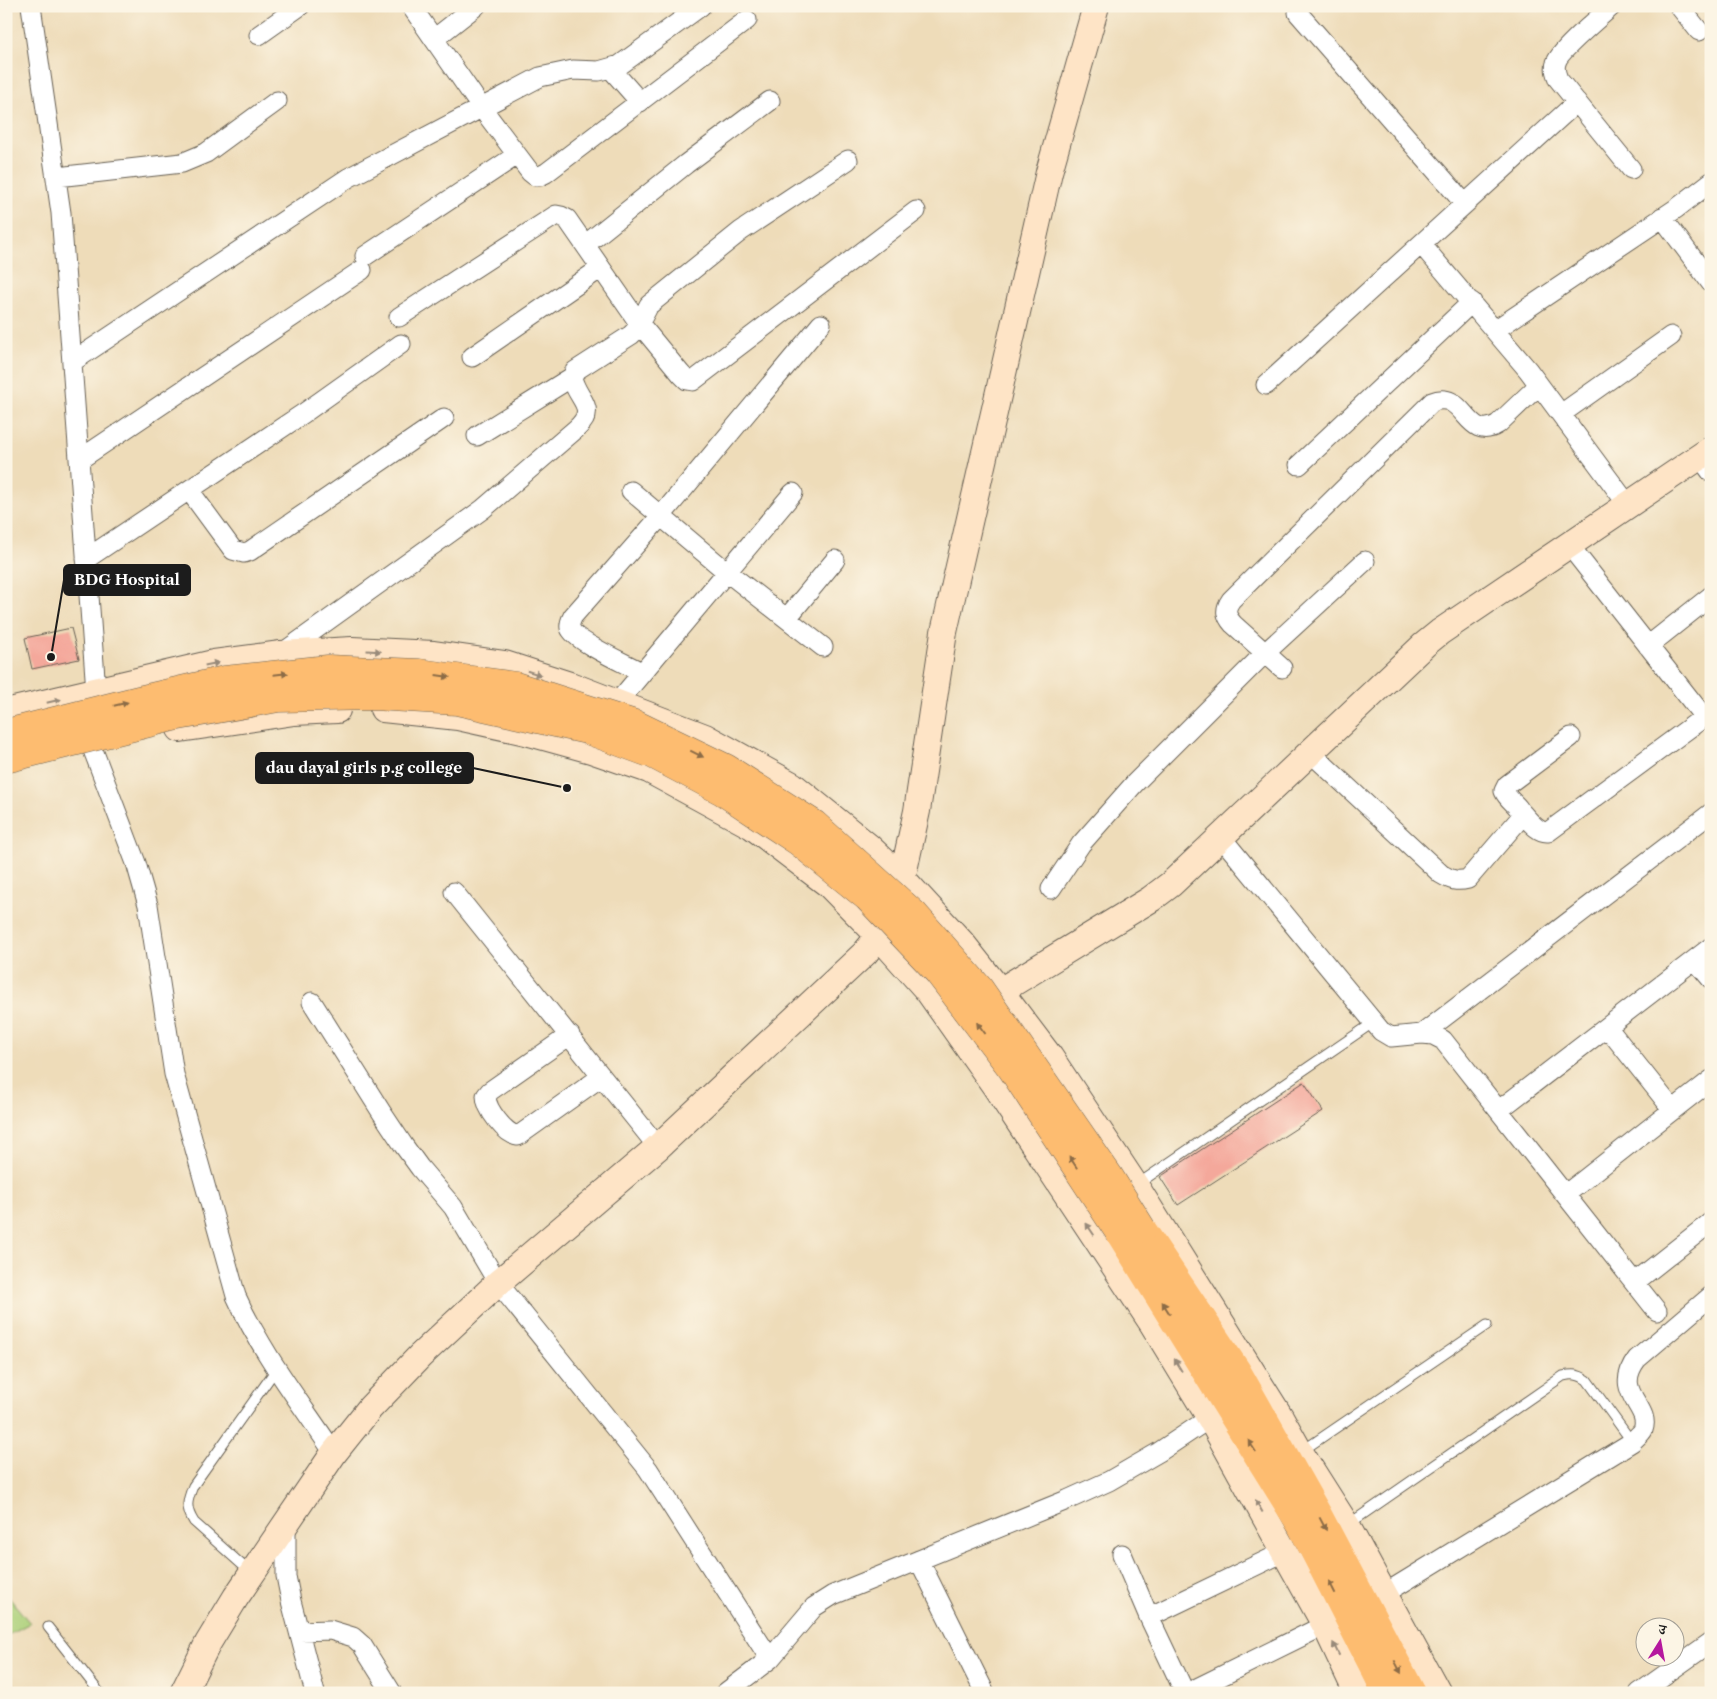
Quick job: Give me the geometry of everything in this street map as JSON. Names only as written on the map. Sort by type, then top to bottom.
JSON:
[{"type":"main road","points":[[183,1693],[208,1643],[252,1573],[334,1453],[370,1408],[420,1356],[498,1283],[658,1147],[865,953],[889,920],[899,894],[917,811],[944,632],[1049,172],[1096,6]]},
{"type":"main road","points":[[1000,991],[1151,899],[1182,874],[1440,632],[1628,505],[1707,459]]},
{"type":"main road","points":[[6,712],[214,664],[281,654],[352,650],[434,654],[505,664],[617,702],[705,737],[792,785],[869,847],[902,878],[962,943],[1050,1056],[1136,1185],[1347,1526],[1438,1693]]},
{"type":"main road","points":[[6,733],[225,680],[328,669],[419,673],[516,686],[635,724],[726,768],[814,824],[915,915],[979,988],[1109,1176],[1130,1230],[1301,1525],[1387,1693]]},
{"type":"main road","points":[[6,759],[173,717],[278,698],[374,696],[457,701],[587,730],[652,754],[730,796],[799,842],[867,897],[938,972],[1012,1069],[1130,1230],[1237,1371],[1317,1513],[1412,1693]]},
{"type":"main road","points":[[6,771],[179,729],[294,712],[377,708],[458,717],[526,732],[591,750],[649,770],[752,826],[828,884],[879,936],[928,991],[995,1086],[1152,1323],[1210,1418],[1324,1624],[1357,1693]]},
{"type":"street","points":[[31,6],[57,177],[64,246],[96,691]]},
{"type":"street","points":[[259,35],[300,6]]},
{"type":"street","points":[[434,39],[476,6]]},
{"type":"street","points":[[72,362],[348,178],[540,77],[573,70],[599,71],[620,65],[701,6]]},
{"type":"street","points":[[1612,6],[1563,52],[1556,62],[1555,71],[1558,79],[1631,169]]},
{"type":"street","points":[[1679,6],[1699,31]]},
{"type":"street","points":[[412,7],[481,107],[535,176],[540,176],[746,20]]},
{"type":"street","points":[[1298,13],[1465,204]]},
{"type":"street","points":[[611,69],[640,102]]},
{"type":"street","points":[[57,177],[168,164],[194,159],[206,153],[277,101]]},
{"type":"street","points":[[585,245],[686,164],[770,101]]},
{"type":"street","points":[[1266,385],[1577,102]]},
{"type":"street","points":[[79,460],[517,155]]},
{"type":"street","points":[[477,436],[572,377],[575,371],[631,335],[640,323],[649,305],[742,231],[848,160]]},
{"type":"street","points":[[1495,330],[1711,182]]},
{"type":"street","points":[[399,317],[556,215],[562,216],[567,219],[640,323],[681,374],[687,380],[692,381],[916,211]]},
{"type":"street","points":[[1662,217],[1711,283]]},
{"type":"street","points":[[1421,244],[1472,302],[1539,385],[1628,505]]},
{"type":"street","points":[[472,357],[601,268]]},
{"type":"street","points":[[1299,465],[1472,302]]},
{"type":"street","points":[[641,672],[578,638],[570,629],[569,623],[573,616],[662,516],[821,324]]},
{"type":"street","points":[[1561,414],[1671,336]]},
{"type":"street","points":[[86,560],[304,413],[401,344]]},
{"type":"street","points":[[281,654],[483,509],[583,422],[588,415],[586,406],[573,384],[572,377]]},
{"type":"street","points":[[1282,668],[1227,617],[1226,606],[1230,600],[1432,402],[1441,398],[1448,400],[1455,404],[1481,429],[1490,429],[1498,424],[1539,385]]},
{"type":"street","points":[[189,490],[234,550],[244,553],[250,551],[444,418]]},
{"type":"street","points":[[631,490],[727,572],[824,647]]},
{"type":"street","points":[[617,702],[793,493]]},
{"type":"street","points":[[1569,545],[1648,646],[1707,714],[1548,832],[1543,832],[1521,812],[1506,796],[1504,791],[1505,788],[1571,737]]},
{"type":"street","points":[[787,618],[835,560]]},
{"type":"street","points":[[1051,888],[1081,844],[1135,783],[1265,653],[1365,561]]},
{"type":"street","points":[[1648,646],[1711,596]]},
{"type":"street","points":[[93,750],[136,863],[148,905],[174,1074],[236,1296],[246,1318],[277,1368],[334,1453]]},
{"type":"street","points":[[1310,752],[1441,874],[1459,882],[1468,879],[1519,820],[1522,816],[1521,812]]},
{"type":"street","points":[[1422,1034],[1711,813]]},
{"type":"street","points":[[1221,837],[1381,1031],[1391,1036],[1422,1034],[1433,1035],[1443,1040],[1657,1311]]},
{"type":"street","points":[[454,892],[658,1147]]},
{"type":"street","points":[[1499,1110],[1711,947]]},
{"type":"street","points":[[1695,960],[1711,979]]},
{"type":"street","points":[[312,1002],[404,1146],[453,1207],[498,1283],[648,1469],[770,1659]]},
{"type":"street","points":[[1607,1027],[1673,1110]]},
{"type":"street","points":[[570,1035],[490,1091],[486,1096],[488,1108],[508,1132],[518,1136],[601,1077]]},
{"type":"street","points":[[1566,1194],[1711,1080]]},
{"type":"street","points":[[1635,1282],[1711,1222]]},
{"type":"street","points":[[1384,1594],[1632,1442],[1643,1430],[1644,1421],[1629,1389],[1627,1376],[1630,1368],[1637,1359],[1711,1296]]},
{"type":"street","points":[[725,1693],[770,1659],[814,1607],[833,1595],[1067,1500],[1109,1481],[1151,1457],[1210,1418]]},
{"type":"street","points":[[286,1524],[286,1576],[316,1693]]},
{"type":"street","points":[[1149,1617],[1284,1552]]},
{"type":"street","points":[[1122,1554],[1149,1617],[1186,1693],[1324,1624]]},
{"type":"street","points":[[919,1560],[985,1693]]},
{"type":"street","points":[[300,1631],[330,1630],[353,1637],[362,1645],[392,1693]]},
{"type":"street","points":[[1639,1693],[1711,1642]]},
{"type":"lane","points":[[1136,1185],[1374,1022]]},
{"type":"lane","points":[[1300,1452],[1487,1325]]},
{"type":"lane","points":[[252,1573],[194,1522],[188,1513],[188,1499],[193,1486],[277,1368]]},
{"type":"lane","points":[[1347,1526],[1563,1376],[1579,1375],[1587,1380],[1632,1442]]},
{"type":"lane","points":[[48,1627],[100,1693]]},
{"type":"green space","points":[[6,1594],[30,1623],[6,1636]]},
{"type":"building","points":[[71,628],[79,659],[32,669],[25,638]]},
{"type":"building","points":[[1304,1082],[1323,1111],[1178,1205],[1160,1177]]},
{"type":"place","name":"BDG Hospital","points":[[51,657]]},
{"type":"place","name":"dau dayal girls p.g college","points":[[567,788]]}]
